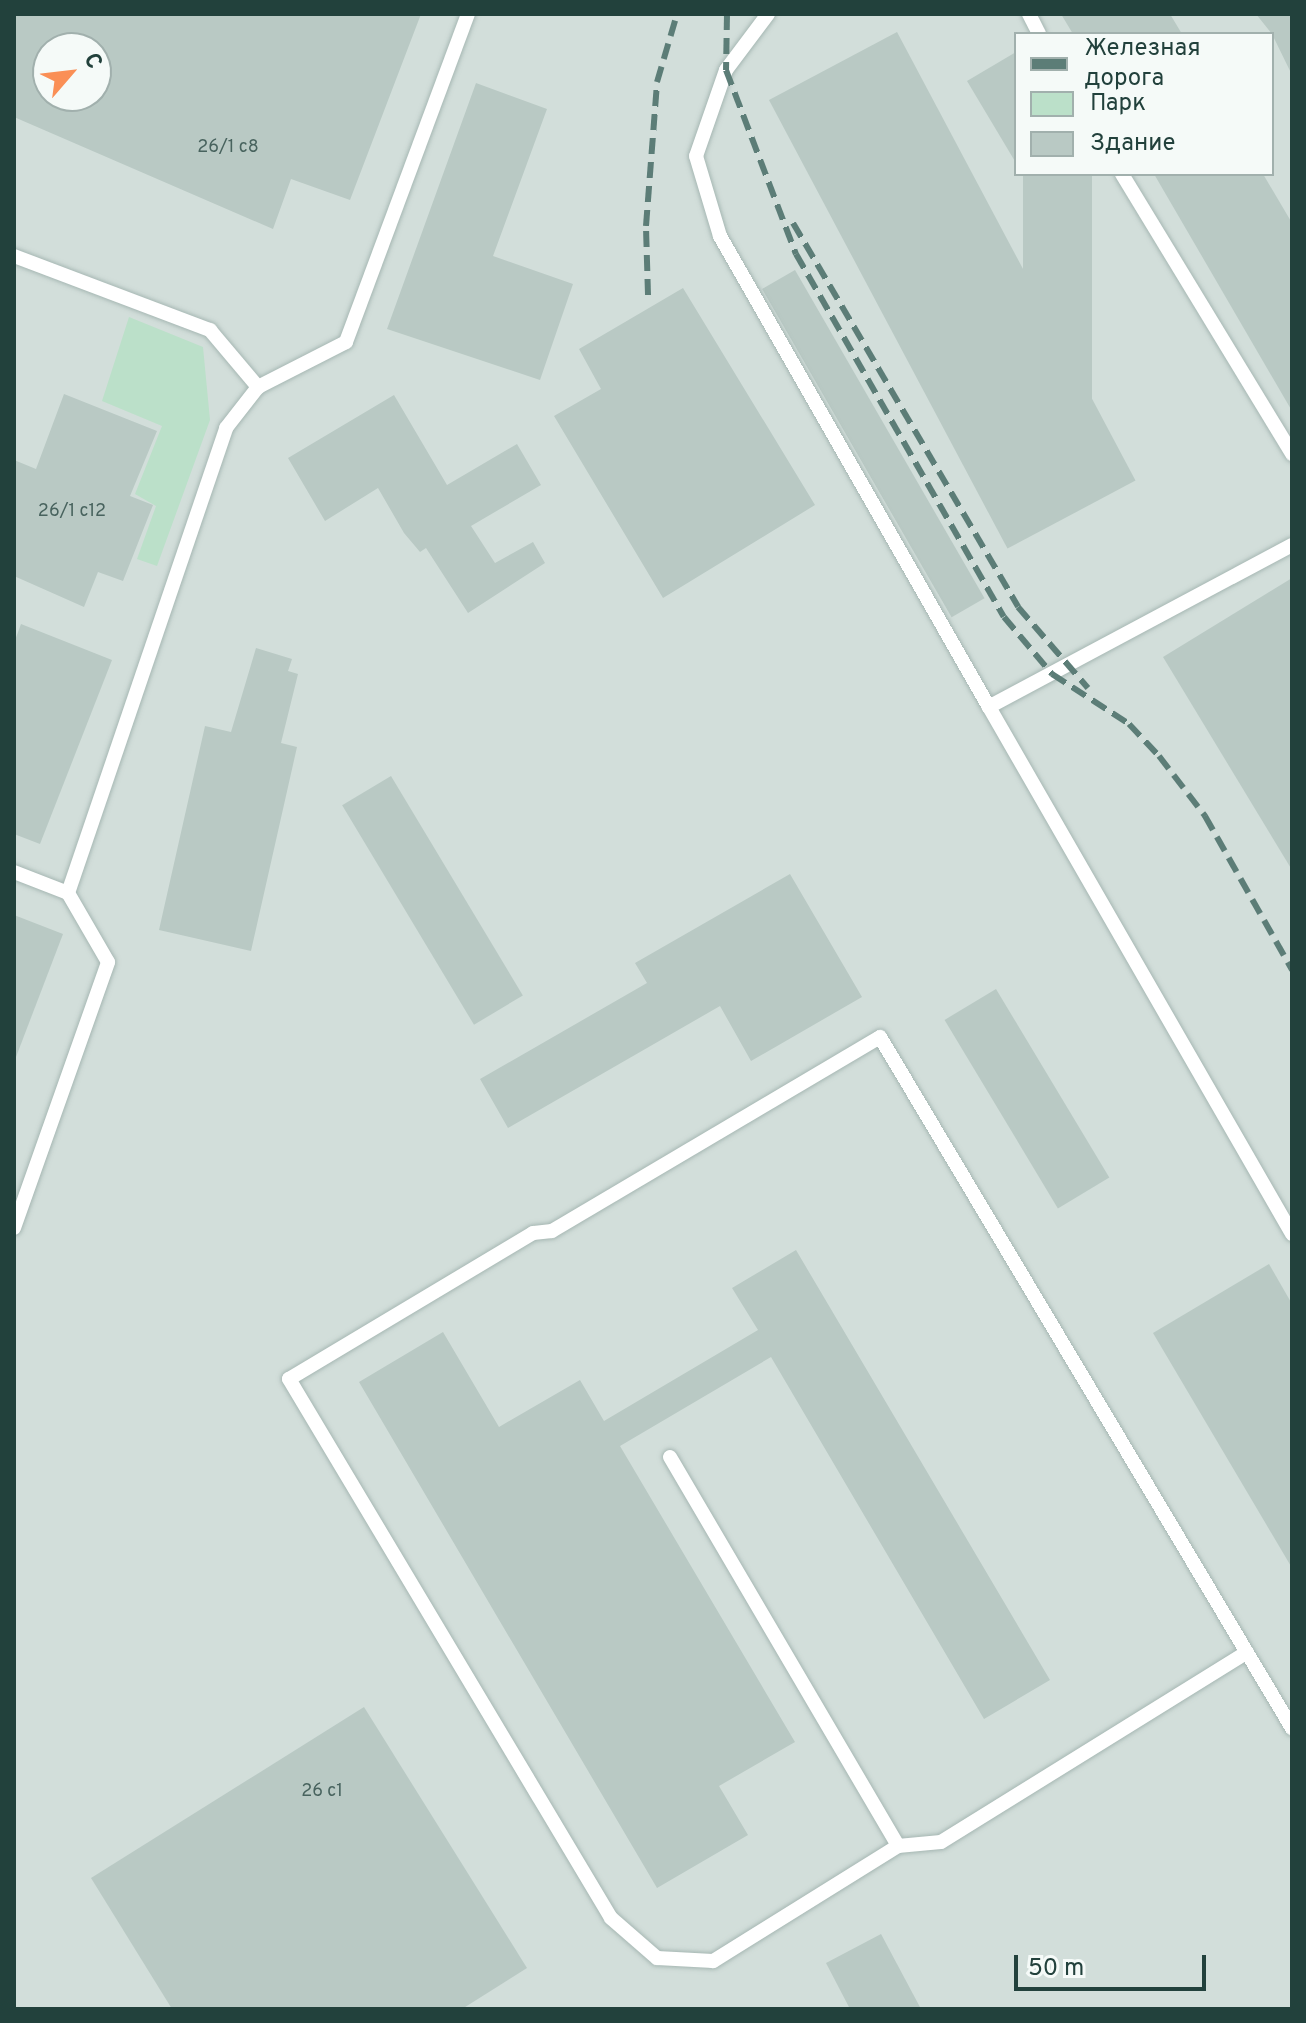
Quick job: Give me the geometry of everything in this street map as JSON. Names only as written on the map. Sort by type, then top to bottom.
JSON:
[{"type":"lane","points":[[68,893],[226,428],[258,387],[346,342],[468,14]]},
{"type":"lane","points":[[768,14],[726,70],[696,156],[720,236],[1292,1234]]},
{"type":"lane","points":[[1029,14],[1038,32]]},
{"type":"lane","points":[[1123,176],[1292,454]]},
{"type":"lane","points":[[14,256],[210,330],[258,387]]},
{"type":"lane","points":[[989,707],[1292,545]]},
{"type":"lane","points":[[14,872],[68,893],[108,962],[14,1228]]},
{"type":"lane","points":[[1247,1652],[941,1842],[898,1846],[713,1961],[657,1958],[611,1918],[289,1379],[533,1233],[552,1231],[880,1037],[1247,1652],[1292,1728]]},
{"type":"lane","points":[[670,1457],[898,1846]]},
{"type":"shaded area","points":[[14,14],[1292,14],[1292,2009],[14,2009]]},
{"type":"green space","points":[[129,317],[203,347],[210,420],[157,566],[137,559],[156,506],[135,494],[162,426],[102,401]]},
{"type":"building","points":[[14,14],[421,14],[350,200],[291,179],[273,229],[14,117]]},
{"type":"building","points":[[1061,14],[1170,14],[1181,32],[1072,32]]},
{"type":"building","points":[[1256,14],[1292,14],[1292,75],[1274,32],[1270,32]]},
{"type":"building","points":[[897,32],[1135,481],[1007,549],[769,100]]},
{"type":"building","points":[[1014,53],[1014,160],[967,81]]},
{"type":"building","points":[[476,83],[547,109],[493,256],[573,284],[540,380],[387,329]]},
{"type":"building","points":[[1023,176],[1092,176],[1092,480],[1023,480]]},
{"type":"building","points":[[1155,176],[1264,176],[1292,223],[1292,411]]},
{"type":"building","points":[[795,270],[984,598],[952,617],[762,289]]},
{"type":"building","points":[[683,288],[815,505],[663,598],[554,416],[601,389],[579,349]]},
{"type":"building","points":[[64,394],[157,431],[130,496],[153,505],[123,581],[98,572],[84,607],[14,576],[14,460],[36,469]]},
{"type":"building","points":[[394,395],[447,485],[517,444],[541,485],[471,526],[495,563],[533,542],[545,563],[468,613],[426,548],[420,552],[404,533],[378,488],[325,521],[288,458]]},
{"type":"building","points":[[1292,578],[1292,870],[1163,657]]},
{"type":"building","points":[[21,624],[112,660],[40,844],[14,834],[14,643]]},
{"type":"building","points":[[256,648],[292,659],[288,671],[298,674],[281,743],[297,747],[251,951],[159,930],[205,726],[231,732]]},
{"type":"building","points":[[391,776],[523,995],[474,1025],[342,805]]},
{"type":"building","points":[[790,874],[862,997],[751,1061],[720,1006],[508,1128],[480,1079],[647,983],[635,963]]},
{"type":"building","points":[[14,915],[63,934],[16,1057],[14,1057]]},
{"type":"building","points":[[996,989],[1109,1178],[1058,1208],[945,1020]]},
{"type":"building","points":[[796,1250],[1050,1680],[984,1719],[771,1357],[620,1446],[795,1742],[719,1786],[748,1835],[657,1888],[359,1382],[443,1332],[499,1427],[580,1380],[604,1421],[758,1330],[732,1288]]},
{"type":"building","points":[[1269,1264],[1292,1304],[1292,1568],[1153,1333]]},
{"type":"building","points":[[364,1707],[527,1968],[462,2009],[172,2009],[91,1878]]},
{"type":"building","points":[[881,1934],[921,2009],[850,2009],[826,1963]]},
{"type":"railway","points":[[648,295],[646,226],[657,82],[677,14]]},
{"type":"railway","points":[[727,14],[726,70],[796,254],[1004,617],[1052,674],[1129,724],[1159,756],[1205,816],[1292,970]]},
{"type":"railway","points":[[793,223],[1018,607],[1088,688]]}]
